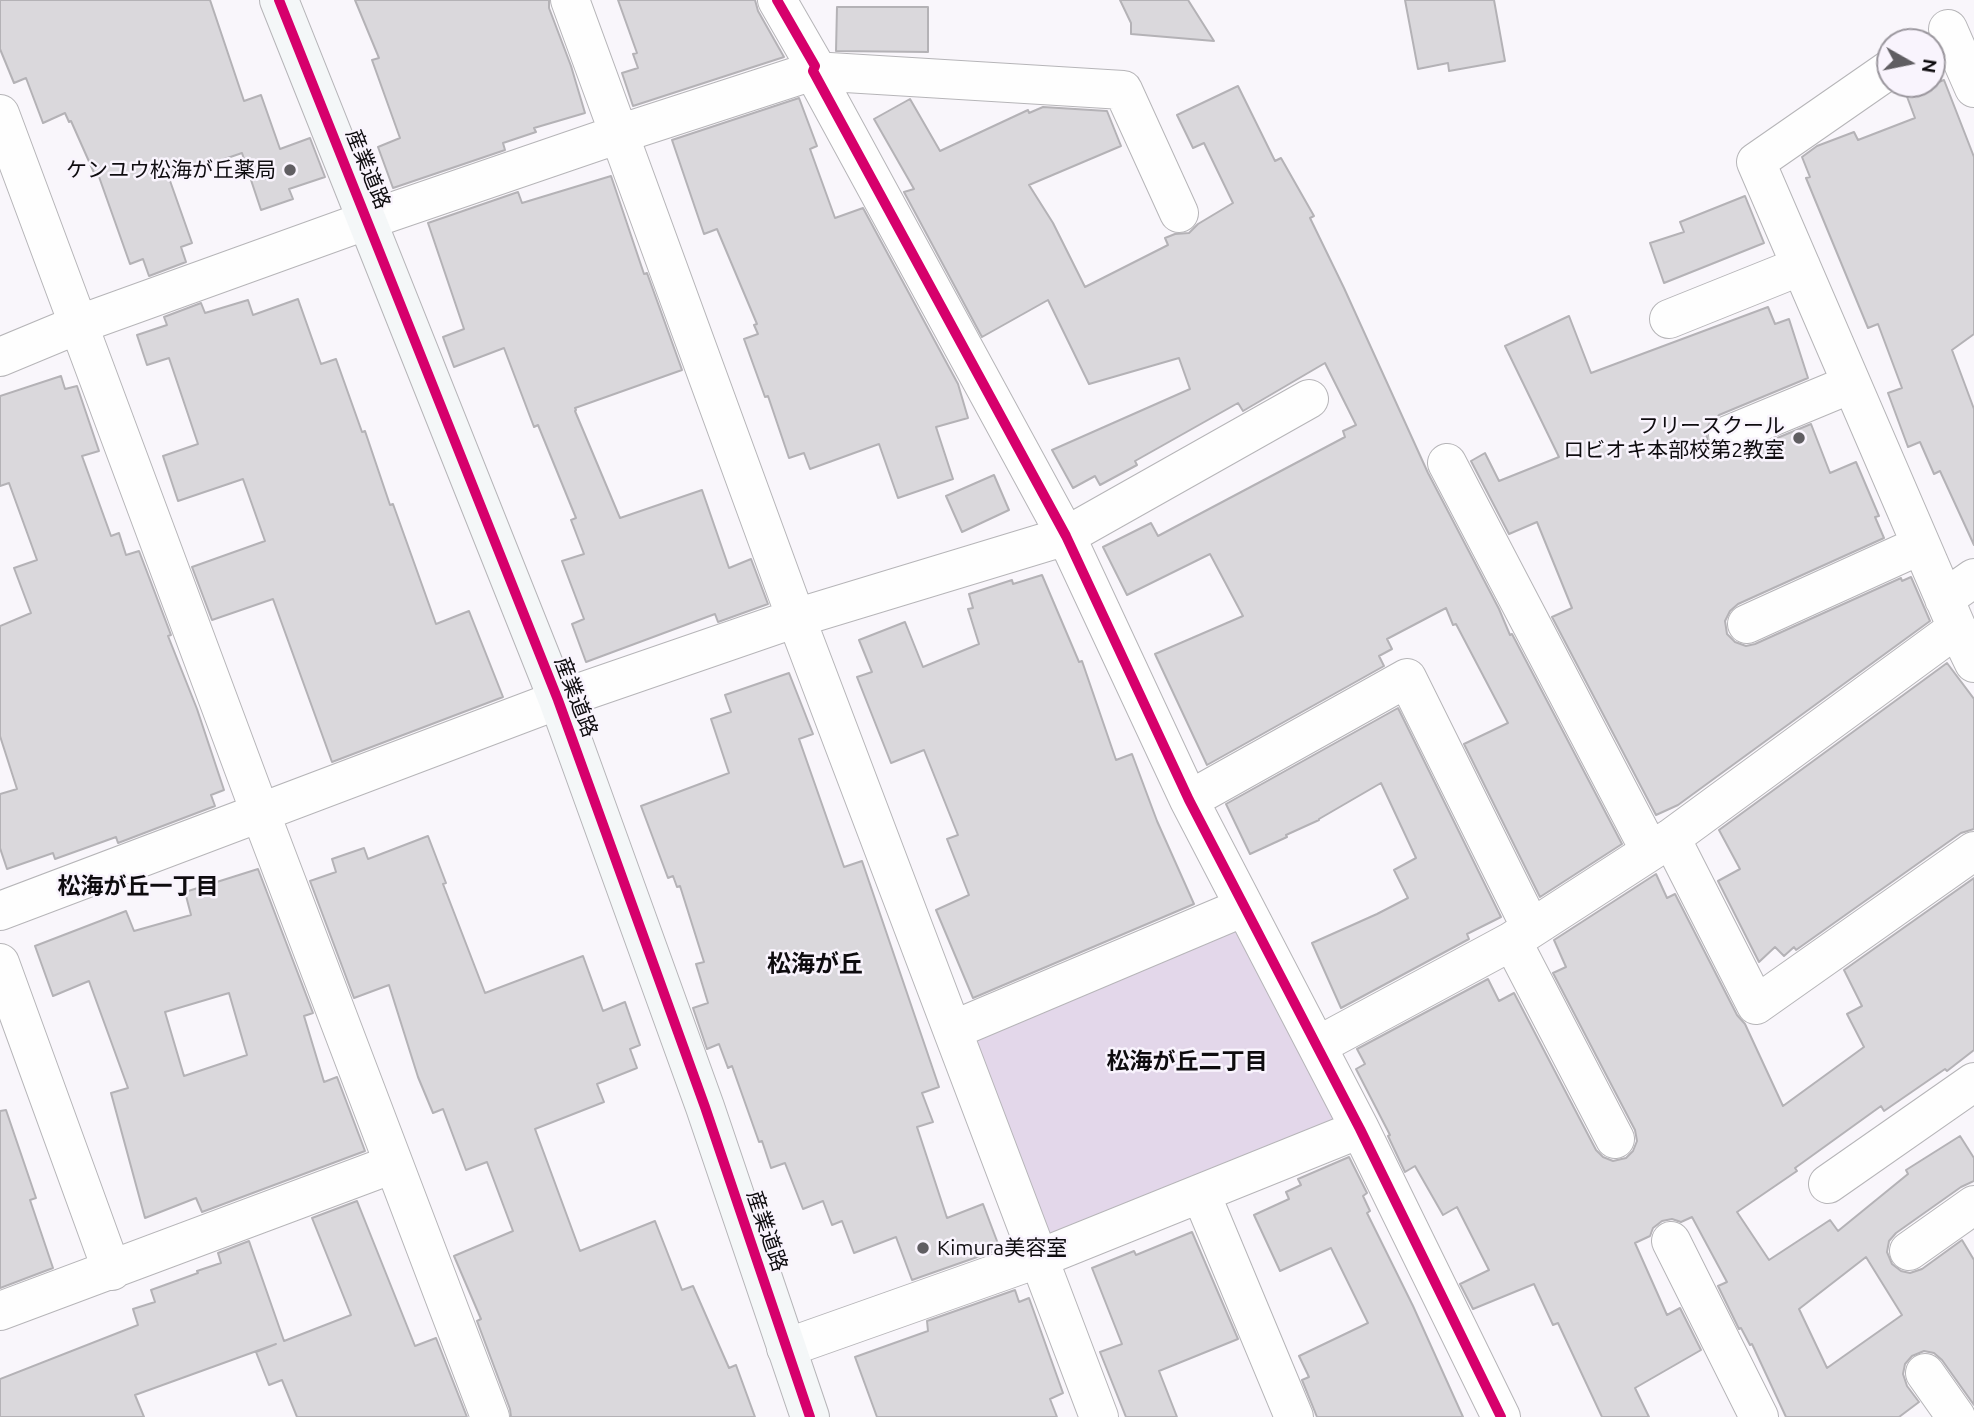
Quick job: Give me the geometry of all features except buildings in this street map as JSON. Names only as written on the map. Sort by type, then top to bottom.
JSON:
[{"type":"street","name":"産業道路","points":[[279,0],[558,700],[705,1107],[810,1417]]},
{"type":"street","points":[[570,0],[796,618],[1099,1417]]},
{"type":"street","points":[[777,0],[815,66],[813,71],[1066,536],[1189,800],[1360,1129],[1501,1417]]},
{"type":"street","points":[[1950,27],[1974,88]]},
{"type":"street","points":[[0,357],[77,325],[368,220],[813,71],[1123,90],[1179,213]]},
{"type":"street","points":[[1876,79],[1756,162],[1921,545],[1958,602],[1974,663]]},
{"type":"street","points":[[0,114],[260,812],[490,1417]]},
{"type":"street","points":[[1669,319],[1801,266]]},
{"type":"street","points":[[1728,435],[1851,384]]},
{"type":"street","points":[[0,911],[558,700],[796,618],[1066,536],[1309,399]]},
{"type":"street","points":[[1447,463],[1660,844],[1756,1006],[1974,851]]},
{"type":"street","points":[[1747,624],[1921,545]]},
{"type":"street","points":[[1317,1046],[1522,934],[1660,844],[1958,602]]},
{"type":"street","points":[[1189,800],[1407,678],[1615,1139]]},
{"type":"street","points":[[953,1030],[1244,907]]},
{"type":"street","points":[[0,963],[112,1271]]},
{"type":"street","points":[[1828,1184],[1974,1082]]},
{"type":"street","points":[[786,1348],[1040,1258],[1360,1129]]},
{"type":"street","points":[[0,1311],[393,1164]]},
{"type":"street","points":[[1200,1195],[1294,1417]]},
{"type":"street","points":[[1909,1251],[1974,1205]]},
{"type":"street","points":[[1671,1241],[1759,1417]]},
{"type":"street","points":[[1925,1373],[1956,1417]]},
{"type":"shaded area","points":[[1244,907],[1360,1129],[1040,1258],[953,1030]]},
{"type":"cycle path","points":[[279,0],[558,700],[705,1107],[810,1417]]},
{"type":"cycle path","points":[[777,0],[815,66],[813,71],[1066,536],[1189,800],[1360,1129],[1501,1417]]},
{"type":"place","name":"ケンユウ松海が丘薬局","points":[[290,170]]},
{"type":"place","name":"フリースクール ロビオキ本部校第2教室","points":[[1799,438]]},
{"type":"place","name":"Kimura美容室","points":[[923,1248]]},
{"type":"district","name":"松海が丘一丁目","points":[[138,886]]},
{"type":"district","name":"松海が丘","points":[[815,964]]},
{"type":"district","name":"松海が丘二丁目","points":[[1187,1061]]}]
